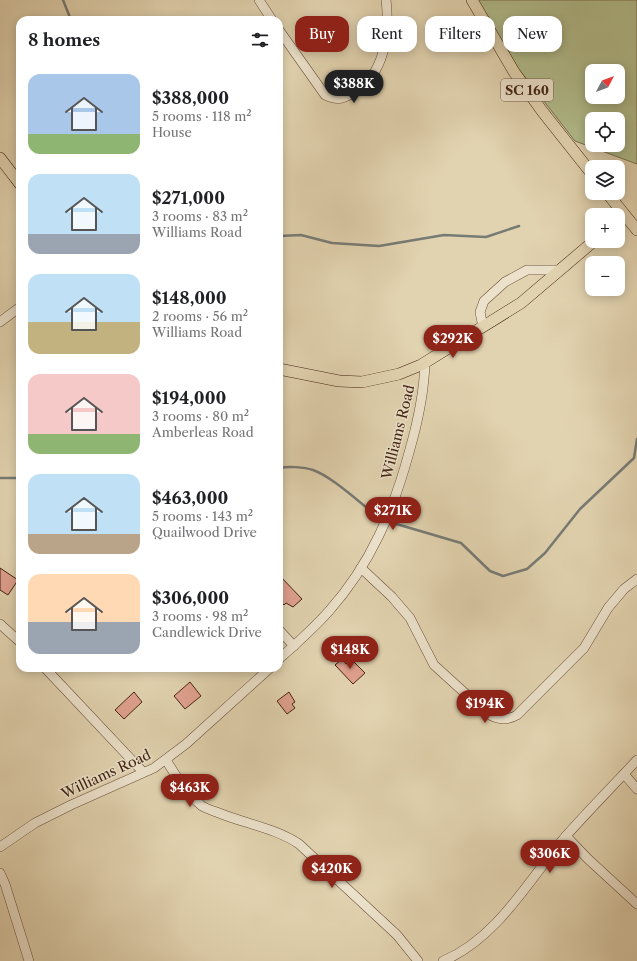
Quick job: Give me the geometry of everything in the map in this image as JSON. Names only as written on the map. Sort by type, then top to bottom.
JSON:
[{"type":"main road","name":"SC 160","points":[[472,0],[514,72],[542,111],[585,165]]},
{"type":"main road","points":[[0,158],[16,179]]},
{"type":"main road","points":[[625,220],[637,230]]},
{"type":"main road","points":[[283,370],[339,381],[362,382],[398,374],[425,363],[483,328],[520,303],[586,248]]},
{"type":"street","points":[[259,0],[269,16]]},
{"type":"street","points":[[283,36],[325,95],[333,99],[340,100],[357,90],[372,77],[375,72],[384,47],[387,33],[386,0]]},
{"type":"street","points":[[483,328],[480,312],[484,302],[506,282],[527,270],[559,270]]},
{"type":"street","points":[[0,322],[16,310]]},
{"type":"street","name":"Williams Road","points":[[283,656],[329,611],[361,568],[378,540],[393,507],[405,467],[419,412],[425,363]]},
{"type":"street","points":[[361,568],[378,582],[410,618],[428,656],[440,671],[488,714],[502,720],[512,718],[522,710],[584,648],[594,635],[600,620],[616,597],[637,579]]},
{"type":"street","points":[[0,624],[16,638]]},
{"type":"street","points":[[283,634],[294,646]]},
{"type":"street","points":[[49,672],[144,772]]},
{"type":"street","name":"Williams Road","points":[[0,847],[35,823],[154,768],[208,726],[266,672]]},
{"type":"street","points":[[166,760],[175,775],[203,806],[242,821],[280,833],[299,844],[397,935],[418,961]]},
{"type":"street","points":[[443,961],[486,933],[510,907],[566,836],[637,760]]},
{"type":"street","points":[[624,774],[637,790]]},
{"type":"street","points":[[566,836],[588,859],[637,904]]},
{"type":"street","points":[[0,873],[5,884],[29,961]]},
{"type":"green space","points":[[478,0],[637,0],[637,164],[605,152],[625,152],[625,112],[585,112],[585,145],[575,141],[518,68],[509,52],[562,52],[562,16],[503,16],[503,42],[495,29],[495,16],[487,16]]},
{"type":"building","points":[[0,568],[16,579],[16,583],[8,595],[0,590]]},
{"type":"building","points":[[283,579],[302,599],[293,607],[286,603],[284,605]]},
{"type":"building","points":[[342,659],[346,664],[351,659],[365,673],[353,684],[335,665]]},
{"type":"building","points":[[190,682],[201,696],[185,709],[174,696]]},
{"type":"building","points":[[134,692],[142,702],[124,719],[115,710]]},
{"type":"building","points":[[289,692],[295,702],[292,704],[295,708],[287,714],[277,701]]},
{"type":"waterway","points":[[63,0],[69,16]]},
{"type":"waterway","points":[[283,236],[301,235],[332,243],[379,246],[444,235],[486,237],[519,226]]},
{"type":"waterway","points":[[393,523],[461,543],[490,571],[503,576],[527,569],[545,553],[580,509],[634,458],[637,439]]},
{"type":"waterway","points":[[283,468],[301,468],[320,473],[337,484],[376,515]]},
{"type":"waterway","points":[[0,478],[16,478]]}]
